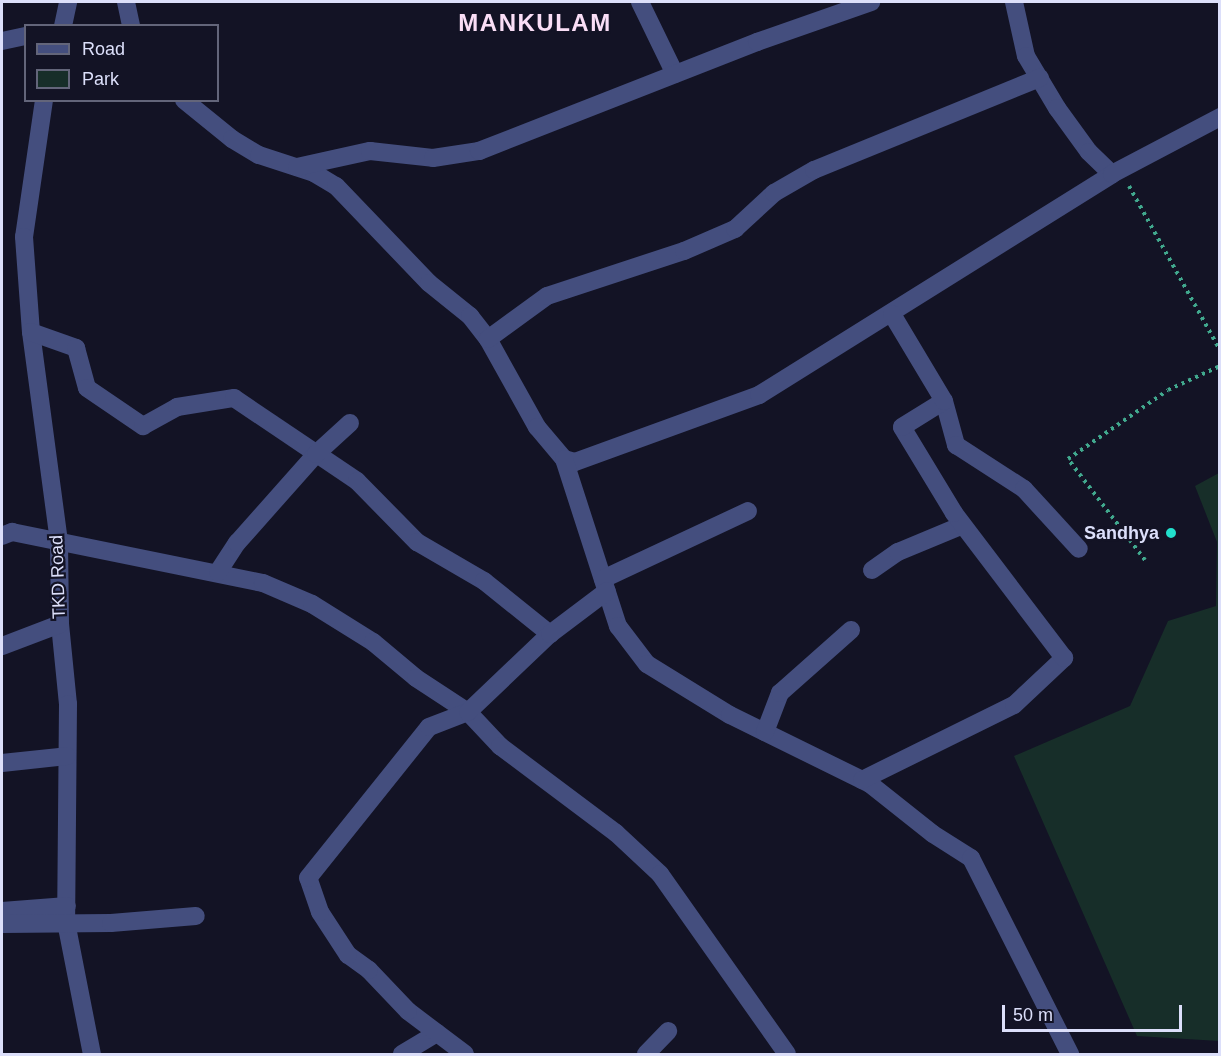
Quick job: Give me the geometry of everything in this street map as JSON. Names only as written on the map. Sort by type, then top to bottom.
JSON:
[{"type":"street","points":[[63,24],[68,2]]},
{"type":"street","points":[[126,2],[131,24]]},
{"type":"street","points":[[640,2],[675,74]]},
{"type":"street","points":[[295,167],[370,151],[433,158],[479,152],[675,74],[871,2]]},
{"type":"street","points":[[1014,2],[1026,56],[1089,152],[1116,171]]},
{"type":"street","points":[[2,41],[24,36]]},
{"type":"street","points":[[488,339],[547,296],[684,251],[735,229],[774,194],[814,170],[1040,78]]},
{"type":"street","name":"TKD Road","points":[[44,102],[24,237],[31,332],[59,543],[60,624],[68,704],[67,914],[92,1054]]},
{"type":"street","points":[[186,102],[232,139],[259,154],[295,167],[336,186],[429,283],[470,316],[488,339],[537,427],[564,459],[618,626],[646,664],[765,732],[862,780],[971,858],[1070,1054]]},
{"type":"street","points":[[564,459],[575,462],[595,457],[759,395],[892,314],[1116,171],[1220,117]]},
{"type":"street","points":[[892,314],[944,401],[956,445],[1024,489],[1079,549]]},
{"type":"street","points":[[31,332],[76,348],[87,388],[144,426],[177,407],[234,398],[357,481],[417,542],[484,581],[550,634]]},
{"type":"street","points":[[862,780],[1014,705],[1064,658],[963,525],[902,427],[944,401]]},
{"type":"street","points":[[218,572],[237,543],[316,454],[350,423]]},
{"type":"street","points":[[465,1054],[408,1011],[369,970],[348,955],[320,912],[308,878],[429,727],[468,712],[605,585],[748,511]]},
{"type":"street","points":[[872,570],[898,552],[963,525]]},
{"type":"street","points":[[2,536],[12,532],[59,543],[218,572],[263,583],[312,604],[373,642],[416,678],[468,712],[500,746],[616,833],[660,874],[787,1054]]},
{"type":"street","points":[[2,646],[60,624]]},
{"type":"street","points":[[765,732],[780,693],[851,630]]},
{"type":"street","points":[[2,763],[67,756]]},
{"type":"street","points":[[2,911],[67,914],[122,923],[196,916]]},
{"type":"street","points":[[2,924],[67,914]]},
{"type":"street","points":[[646,1054],[668,1031]]},
{"type":"street","points":[[402,1054],[437,1033]]},
{"type":"path","points":[[1116,171],[1220,350]]},
{"type":"path","points":[[1145,560],[1068,459],[1160,395],[1220,366]]},
{"type":"green space","points":[[1219,473],[1219,1041],[1137,1036],[1014,756],[1130,706],[1168,621],[1216,606],[1217,542],[1195,486]]},
{"type":"place","name":"Sandhya","points":[[1171,533]]},
{"type":"district","name":"MANKULAM","points":[[535,23]]}]
